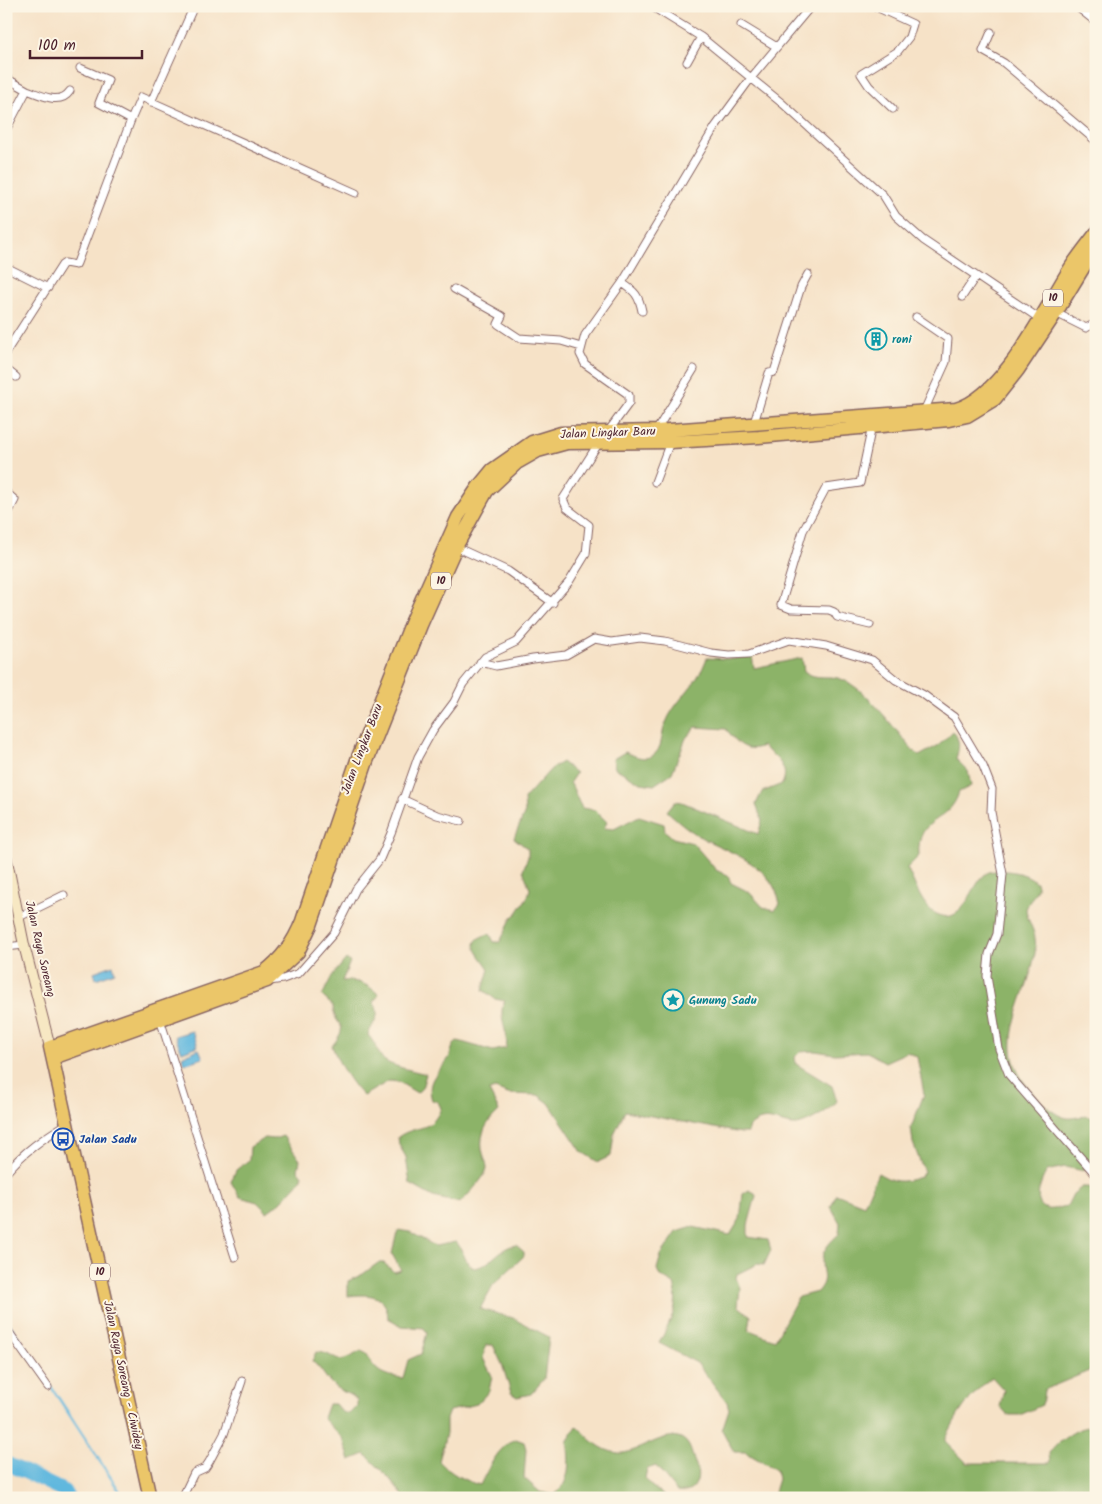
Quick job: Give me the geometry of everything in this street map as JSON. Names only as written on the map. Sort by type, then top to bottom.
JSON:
[{"type":"highway","name":"Jalan Lingkar Baru","points":[[52,1052],[160,1019],[267,981],[286,965],[303,945],[367,761],[421,625],[456,547],[487,491],[517,463],[554,446],[599,442],[670,442],[760,437],[949,420],[967,416],[995,399],[1018,370],[1048,314],[1069,269],[1096,233]]},
{"type":"highway","name":"Jalan Lingkar Baru","points":[[52,1052],[264,972],[278,961],[296,936],[358,757],[412,621],[458,518],[492,470],[532,442],[561,433],[656,431],[924,412],[956,409],[976,402],[1011,363],[1096,247]]},
{"type":"highway","name":"Jalan Raya Soreang - Ciwidey","points":[[52,1052],[150,1498]]},
{"type":"main road","name":"Jalan Raya Soreang","points":[[6,856],[24,945],[52,1052]]},
{"type":"street","points":[[151,102],[194,6]]},
{"type":"street","points":[[651,6],[702,37],[783,104],[883,195],[896,216],[923,240],[976,276],[1048,314],[1084,328],[1096,323]]},
{"type":"street","points":[[267,981],[283,979],[298,973],[330,939],[356,889],[380,859],[418,757],[429,737],[480,662],[488,654],[516,642],[553,603],[569,582],[586,554],[589,525],[566,508],[563,499],[599,442],[628,403],[629,395],[585,364],[581,359],[581,347],[585,335],[622,283],[715,127],[751,78],[811,6]]},
{"type":"street","points":[[874,6],[913,24],[909,38],[898,51],[861,74],[869,86],[893,108]]},
{"type":"street","points":[[1076,6],[1096,22]]},
{"type":"street","points":[[741,25],[777,47]]},
{"type":"street","points":[[991,32],[983,51],[1004,63],[1096,141]]},
{"type":"street","points":[[687,62],[702,37]]},
{"type":"street","points":[[80,68],[108,80],[99,103],[131,120]]},
{"type":"street","points":[[6,78],[27,90],[58,100],[67,96],[70,90]]},
{"type":"street","points":[[6,130],[27,90]]},
{"type":"street","points":[[6,352],[62,265],[65,263],[76,265],[140,98],[356,193]]},
{"type":"street","points":[[6,267],[48,288]]},
{"type":"street","points":[[754,423],[769,373],[774,372],[801,287],[808,274]]},
{"type":"street","points":[[962,297],[976,276]]},
{"type":"street","points":[[622,283],[640,298],[642,311]]},
{"type":"street","points":[[454,289],[502,316],[498,324],[519,338],[561,341],[581,347]]},
{"type":"street","points":[[916,317],[948,339],[946,362],[924,412]]},
{"type":"street","points":[[6,369],[16,377]]},
{"type":"street","points":[[656,431],[694,369]]},
{"type":"street","points":[[870,625],[837,617],[834,612],[829,610],[791,608],[781,605],[808,518],[826,488],[860,482],[872,426]]},
{"type":"street","points":[[655,482],[670,442]]},
{"type":"street","points":[[6,492],[15,500],[6,517]]},
{"type":"street","points":[[456,547],[508,571],[553,603]]},
{"type":"street","points":[[480,662],[496,666],[533,659],[566,656],[597,639],[612,642],[640,638],[665,640],[711,653],[729,655],[749,654],[796,640],[826,646],[872,660],[896,680],[924,695],[954,717],[983,766],[992,789],[991,812],[1003,874],[996,934],[989,954],[987,976],[998,1049],[1009,1075],[1096,1175]]},
{"type":"street","points":[[402,798],[437,815],[461,821]]},
{"type":"street","points":[[19,917],[64,894]]},
{"type":"street","points":[[6,947],[24,945]]},
{"type":"street","points":[[160,1019],[235,1257]]},
{"type":"street","points":[[7,1170],[44,1137],[68,1123]]},
{"type":"street","points":[[6,1328],[48,1387]]},
{"type":"street","points":[[182,1498],[194,1473],[204,1469],[224,1434],[242,1382]]},
{"type":"green space","points":[[752,656],[754,668],[802,658],[804,671],[809,674],[818,677],[841,679],[852,685],[873,703],[919,756],[939,745],[953,731],[959,745],[956,759],[968,771],[971,786],[959,792],[948,810],[928,826],[919,843],[919,856],[907,868],[916,888],[933,912],[948,916],[955,914],[967,901],[981,878],[992,871],[1008,871],[1025,875],[1032,878],[1036,883],[1036,891],[1026,909],[1036,945],[1014,1027],[1012,1044],[1014,1061],[1022,1078],[1036,1096],[1054,1112],[1067,1118],[1086,1116],[1096,1121],[1095,1160],[1084,1171],[1065,1167],[1047,1171],[1042,1180],[1038,1197],[1042,1206],[1052,1209],[1067,1206],[1073,1194],[1082,1187],[1089,1187],[1096,1192],[1096,1368],[1044,1390],[1042,1405],[1020,1415],[1007,1415],[1000,1407],[1004,1390],[992,1377],[964,1406],[945,1441],[967,1463],[1050,1463],[1049,1453],[1064,1439],[1076,1431],[1096,1427],[1096,1498],[772,1498],[778,1479],[776,1470],[745,1452],[734,1452],[722,1430],[729,1409],[727,1402],[697,1363],[659,1343],[675,1308],[676,1300],[674,1284],[659,1275],[657,1269],[661,1255],[677,1232],[693,1227],[730,1235],[740,1219],[743,1194],[749,1190],[755,1193],[756,1196],[748,1225],[748,1237],[768,1240],[771,1250],[764,1265],[757,1264],[737,1274],[736,1278],[740,1288],[738,1306],[751,1316],[749,1330],[775,1340],[798,1297],[817,1292],[822,1284],[824,1277],[822,1261],[825,1249],[839,1234],[840,1223],[831,1207],[836,1194],[864,1205],[878,1173],[898,1181],[920,1177],[924,1172],[913,1143],[911,1128],[924,1094],[917,1057],[907,1052],[885,1062],[867,1052],[835,1054],[815,1051],[800,1052],[795,1057],[796,1064],[832,1086],[837,1101],[817,1117],[798,1125],[765,1119],[754,1123],[748,1128],[748,1133],[741,1133],[625,1111],[614,1134],[611,1156],[598,1162],[582,1152],[549,1103],[538,1095],[508,1094],[495,1089],[489,1091],[499,1111],[488,1123],[482,1137],[482,1149],[487,1168],[471,1192],[460,1203],[433,1197],[410,1184],[406,1157],[399,1145],[398,1137],[428,1125],[437,1116],[441,1108],[438,1102],[432,1100],[430,1087],[434,1076],[449,1058],[454,1045],[458,1041],[493,1051],[506,1048],[507,1042],[502,1019],[505,1001],[495,999],[483,990],[489,969],[476,949],[475,944],[481,937],[490,934],[494,942],[500,942],[512,917],[517,913],[528,896],[530,889],[523,870],[528,857],[528,849],[514,838],[525,812],[524,799],[551,769],[562,762],[576,773],[570,782],[580,805],[582,808],[595,810],[607,822],[604,828],[614,829],[639,816],[664,824],[665,831],[673,838],[693,843],[716,870],[728,876],[731,883],[749,892],[763,907],[775,910],[780,904],[776,891],[761,871],[739,856],[699,836],[667,811],[675,801],[682,802],[758,834],[762,821],[756,804],[762,792],[782,784],[784,778],[783,767],[780,762],[762,746],[751,748],[741,745],[726,729],[696,727],[686,738],[672,773],[654,785],[641,783],[615,768],[613,759],[625,752],[645,758],[656,753],[669,716],[703,668],[707,658],[733,659]]},
{"type":"green space","points":[[346,959],[350,962],[342,981],[353,981],[362,984],[371,988],[379,995],[373,1002],[377,1015],[368,1035],[382,1058],[395,1066],[426,1074],[422,1088],[417,1093],[399,1082],[389,1081],[363,1096],[353,1085],[341,1066],[332,1046],[341,1032],[341,1028],[333,1006],[322,996],[332,976]]},
{"type":"green space","points":[[283,1136],[300,1160],[298,1170],[302,1175],[302,1179],[281,1202],[267,1212],[257,1202],[240,1197],[231,1182],[236,1170],[249,1160],[250,1147],[265,1138],[274,1139]]},
{"type":"green space","points":[[399,1230],[410,1232],[435,1246],[456,1242],[470,1265],[474,1268],[486,1264],[504,1249],[516,1245],[524,1252],[524,1256],[493,1285],[480,1309],[513,1318],[549,1337],[544,1379],[531,1394],[517,1397],[511,1393],[502,1364],[493,1345],[486,1345],[483,1358],[492,1376],[489,1391],[477,1404],[449,1411],[446,1419],[446,1434],[439,1461],[443,1465],[458,1476],[480,1485],[490,1465],[499,1453],[516,1439],[524,1442],[526,1449],[524,1478],[540,1492],[554,1495],[560,1490],[566,1478],[569,1463],[567,1442],[577,1426],[600,1447],[618,1453],[636,1450],[666,1438],[675,1437],[683,1439],[689,1446],[696,1465],[698,1476],[695,1485],[688,1491],[677,1492],[656,1466],[647,1469],[645,1478],[650,1485],[667,1498],[405,1498],[389,1478],[365,1454],[350,1460],[343,1439],[323,1418],[328,1404],[335,1404],[342,1412],[349,1414],[357,1406],[357,1400],[333,1385],[312,1361],[316,1352],[330,1355],[340,1360],[361,1351],[367,1354],[373,1365],[380,1372],[403,1378],[408,1360],[421,1354],[427,1333],[424,1328],[402,1326],[388,1318],[384,1304],[375,1297],[369,1295],[348,1296],[348,1281],[363,1274],[378,1263],[384,1263],[394,1272],[401,1270],[392,1254]]},
{"type":"water","points":[[113,965],[115,972],[96,979],[94,972]]},
{"type":"water","points":[[192,1031],[198,1046],[182,1052],[175,1036]]},
{"type":"water","points":[[199,1049],[203,1058],[184,1064],[182,1056]]},
{"type":"waterway","points":[[6,1319],[37,1366]]},
{"type":"waterway","points":[[50,1385],[124,1498]]},
{"type":"waterway","points":[[6,1463],[64,1491],[68,1498]]},
{"type":"place","name":"roni","points":[[876,339]]},
{"type":"place","name":"Gunung Sadu","points":[[673,1000]]},
{"type":"place","name":"Jalan Sadu","points":[[63,1139]]}]
